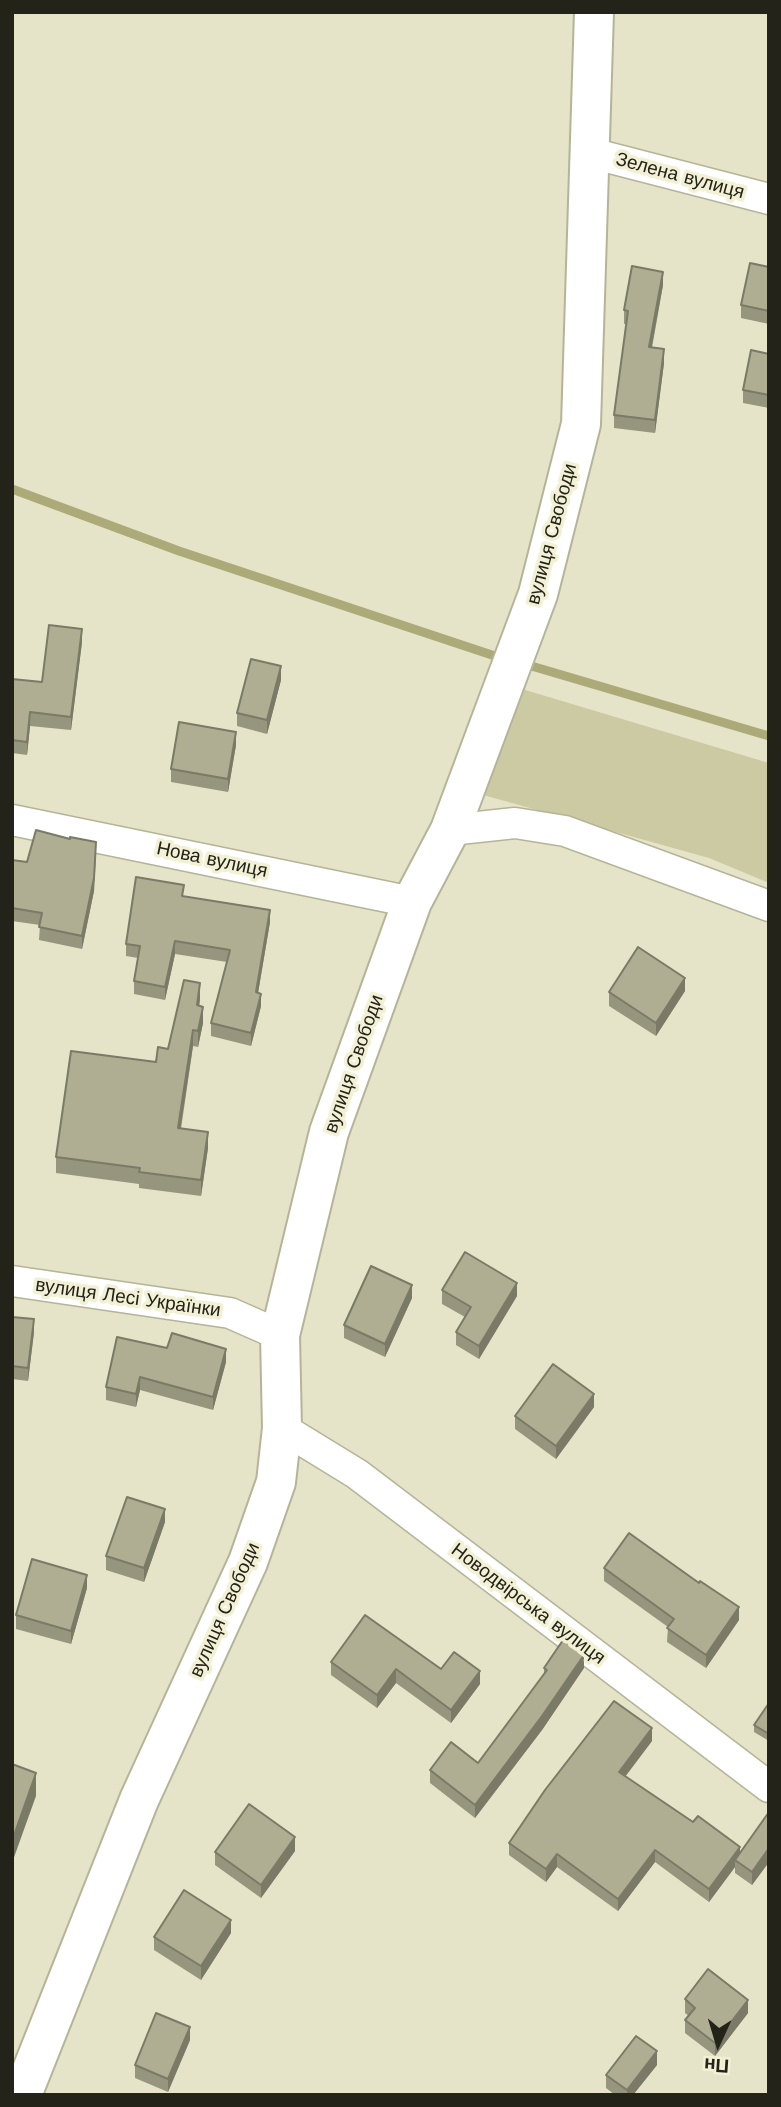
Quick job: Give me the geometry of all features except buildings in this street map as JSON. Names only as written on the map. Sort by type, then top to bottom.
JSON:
[{"type":"main road","name":"вулиця Свободи","points":[[22,2095],[139,1800],[248,1562],[276,1482],[282,1428],[281,1335],[329,1132],[412,902],[450,830],[538,594],[581,424],[594,12]]},
{"type":"street","name":"Зелена вулиця","points":[[591,153],[769,199]]},
{"type":"street","name":"Нова вулиця","points":[[12,820],[412,902]]},
{"type":"street","points":[[450,830],[515,823],[565,831],[769,906]]},
{"type":"street","name":"вулиця Лесі Українки","points":[[12,1281],[230,1313],[281,1335]]},
{"type":"street","name":"Новодвірська вулиця","points":[[282,1428],[357,1474],[769,1787]]},
{"type":"shaded area","points":[[522,689],[769,763],[769,883],[709,858],[476,793]]},
{"type":"waterway","points":[[12,489],[179,551],[498,657]]},
{"type":"waterway","points":[[528,665],[769,736]]}]
